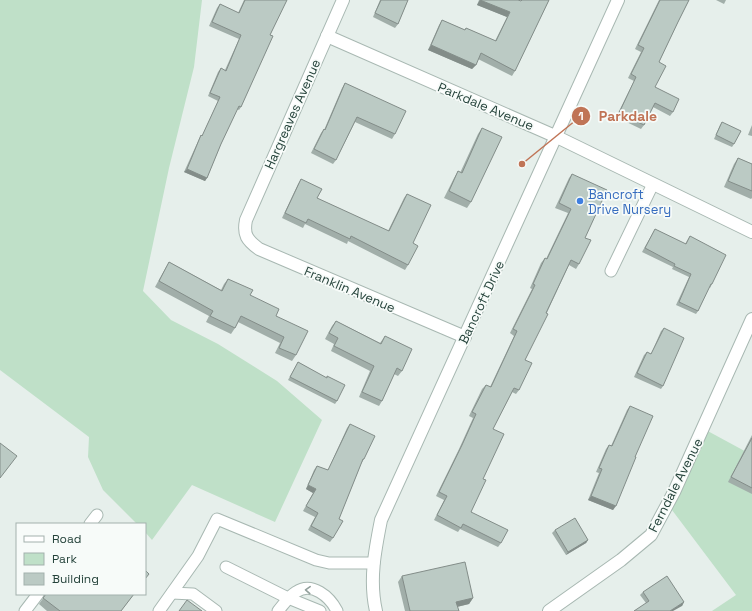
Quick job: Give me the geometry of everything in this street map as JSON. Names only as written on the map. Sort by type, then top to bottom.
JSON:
[{"type":"street","name":"Hargreaves Avenue","points":[[244,230],[246,220],[343,0]]},
{"type":"street","name":"Bancroft Drive","points":[[376,611],[372,582],[381,520],[557,137],[618,0]]},
{"type":"street","name":"Parkdale Avenue","points":[[327,36],[557,137],[752,232]]},
{"type":"street","name":"Franklin Avenue","points":[[244,230],[249,241],[259,249],[465,337]]},
{"type":"street","name":"Ferndale Avenue","points":[[549,611],[621,560],[651,534],[674,492],[752,319]]},
{"type":"lane","points":[[611,271],[653,184]]},
{"type":"lane","points":[[159,611],[198,556],[217,519],[316,560],[329,563],[374,563]]},
{"type":"lane","points":[[226,568],[288,598],[320,611]]},
{"type":"lane","points":[[278,611],[288,598],[296,591],[304,588],[315,590],[325,595],[333,603],[337,611]]},
{"type":"lane","points":[[172,593],[193,594],[216,611]]},
{"type":"lane","points":[[30,610],[38,595]]},
{"type":"green space","points":[[0,0],[202,0],[194,67],[169,168],[143,291],[171,320],[218,344],[277,381],[322,420],[275,522],[192,485],[152,540],[146,533],[146,523],[136,523],[103,490],[88,457],[89,437],[0,370]]},
{"type":"green space","points":[[704,429],[752,455],[752,611],[712,611],[736,595],[669,506]]},
{"type":"building","points":[[245,0],[287,0],[270,35],[273,36],[241,107],[239,106],[221,144],[207,178],[187,169],[201,135],[202,136],[220,97],[210,93],[221,68],[226,71],[241,35],[212,22],[220,4],[239,13]]},
{"type":"building","points":[[381,0],[408,0],[398,24],[375,13]]},
{"type":"building","points":[[480,0],[549,0],[515,71],[481,53],[476,65],[431,45],[442,20],[465,30],[466,28],[496,41],[510,12]]},
{"type":"building","points":[[660,0],[689,0],[659,62],[666,66],[655,87],[679,99],[673,112],[655,103],[644,125],[619,113],[636,77],[631,74],[644,48],[638,45]]},
{"type":"building","points":[[345,83],[406,111],[395,134],[357,117],[336,160],[314,149],[324,129],[325,130]]},
{"type":"building","points":[[722,122],[741,131],[734,144],[716,135]]},
{"type":"building","points":[[482,128],[502,137],[471,202],[449,191],[458,171],[462,173]]},
{"type":"building","points":[[738,158],[752,164],[752,191],[728,181]]},
{"type":"building","points":[[572,174],[607,190],[585,238],[591,240],[579,264],[571,260],[546,313],[548,314],[525,360],[532,363],[519,390],[514,388],[493,429],[504,434],[483,479],[486,480],[471,512],[508,530],[501,543],[463,524],[461,528],[437,515],[447,496],[439,492],[476,414],[472,412],[486,385],[491,387],[517,331],[513,329],[535,285],[533,284],[571,209],[559,203]]},
{"type":"building","points":[[301,179],[322,189],[317,198],[389,231],[407,194],[431,205],[413,243],[418,246],[408,265],[351,236],[350,239],[308,219],[306,223],[285,213]]},
{"type":"building","points":[[655,229],[686,244],[690,236],[726,255],[698,311],[679,302],[691,274],[674,266],[675,264],[645,248]]},
{"type":"building","points":[[169,262],[222,291],[228,279],[253,290],[250,295],[279,309],[276,316],[308,331],[296,355],[279,348],[284,337],[241,316],[235,328],[210,316],[213,311],[159,281]]},
{"type":"building","points":[[336,321],[381,344],[385,336],[412,349],[402,371],[397,368],[382,401],[362,392],[374,366],[334,346],[338,338],[329,333]]},
{"type":"building","points":[[664,328],[684,338],[663,386],[637,373],[647,352],[651,354]]},
{"type":"building","points":[[298,362],[327,378],[327,376],[345,385],[337,401],[290,377]]},
{"type":"building","points":[[630,406],[653,416],[616,506],[591,496],[602,469],[599,468],[609,445],[612,446]]},
{"type":"building","points":[[350,424],[375,436],[363,459],[339,519],[343,521],[333,538],[311,526],[318,513],[306,506],[316,489],[308,485],[317,466],[328,470]]},
{"type":"building","points":[[752,438],[752,488],[731,477]]},
{"type":"building","points":[[0,443],[17,456],[0,478]]},
{"type":"building","points":[[575,518],[588,540],[568,552],[555,530]]},
{"type":"building","points":[[465,562],[473,598],[456,602],[459,611],[410,611],[402,576]]},
{"type":"building","points":[[146,571],[149,574],[146,578]]},
{"type":"building","points":[[667,576],[684,602],[670,611],[634,611],[649,601],[643,592]]},
{"type":"building","points":[[45,595],[133,595],[121,611],[60,611],[43,598]]},
{"type":"building","points":[[187,600],[202,611],[179,611]]},
{"type":"place","name":"Parkdale","points":[[522,164]]},
{"type":"place","name":"Bancroft Drive Nursery","points":[[580,201]]}]
